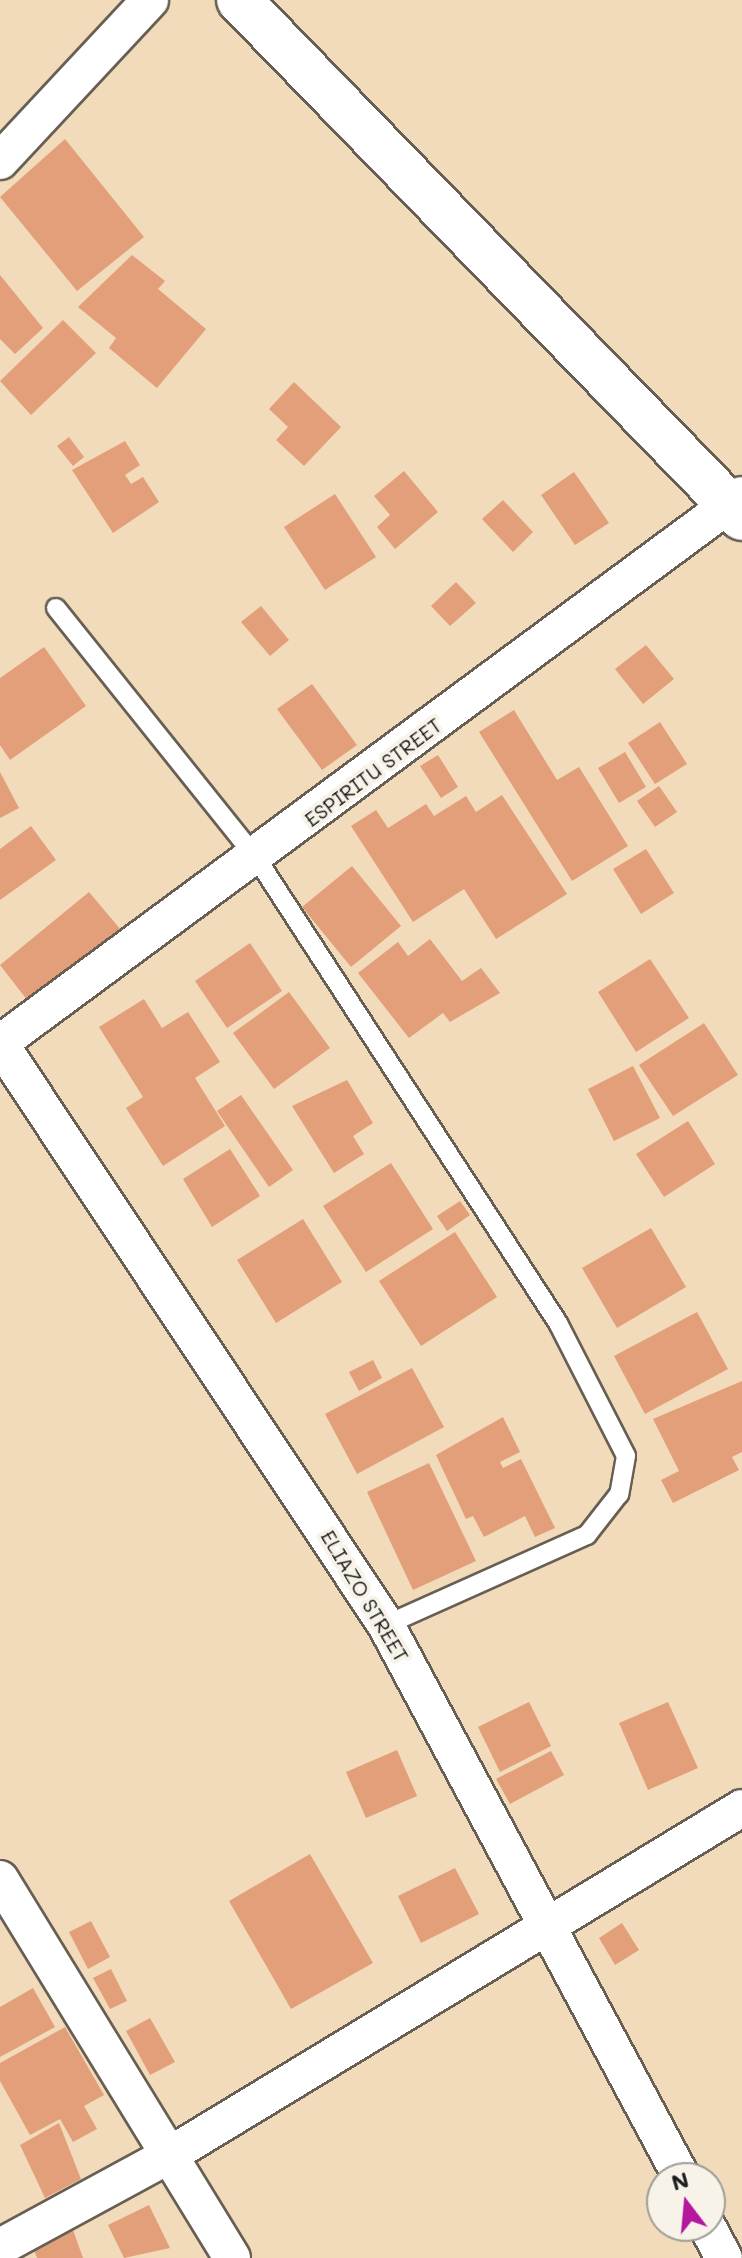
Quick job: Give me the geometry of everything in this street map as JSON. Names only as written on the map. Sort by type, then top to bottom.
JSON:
[{"type":"street","points":[[0,161],[150,0]]},
{"type":"street","points":[[239,0],[738,506]]},
{"type":"street","name":"ESPIRITU STREET","points":[[0,1043],[257,859],[738,506]]},
{"type":"street","name":"ELIAZO STREET","points":[[0,1043],[11,1092],[183,1310],[386,1625],[673,2162]]},
{"type":"street","points":[[0,2247],[173,2153],[546,1924],[742,1808]]},
{"type":"street","points":[[0,1879],[173,2153],[232,2258]]},
{"type":"lane","points":[[56,608],[257,859],[558,1323],[626,1456],[619,1494],[587,1535],[386,1625]]},
{"type":"building","points":[[65,139],[144,237],[77,291],[0,197]]},
{"type":"building","points":[[132,255],[165,281],[158,289],[206,329],[157,388],[109,348],[116,338],[78,307]]},
{"type":"building","points":[[0,275],[43,328],[15,354],[0,339]]},
{"type":"building","points":[[63,320],[96,353],[31,415],[0,381]]},
{"type":"building","points":[[294,382],[341,427],[304,466],[276,440],[288,427],[269,409]]},
{"type":"building","points":[[69,437],[84,457],[73,466],[57,446]]},
{"type":"building","points":[[125,441],[140,465],[125,475],[131,484],[143,477],[159,502],[113,533],[72,470]]},
{"type":"building","points":[[404,471],[438,512],[395,549],[377,527],[390,515],[374,496]]},
{"type":"building","points":[[574,472],[609,523],[575,545],[541,495]]},
{"type":"building","points":[[335,494],[376,557],[325,590],[284,527]]},
{"type":"building","points":[[503,500],[533,532],[513,552],[482,519]]},
{"type":"building","points":[[456,582],[476,603],[450,626],[431,606]]},
{"type":"building","points":[[261,606],[289,640],[270,656],[241,622]]},
{"type":"building","points":[[646,645],[674,679],[643,704],[615,669]]},
{"type":"building","points":[[44,647],[86,706],[10,760],[0,745],[0,678]]},
{"type":"building","points":[[312,684],[357,745],[322,770],[277,709]]},
{"type":"building","points":[[514,710],[557,780],[579,767],[628,846],[572,881],[479,732]]},
{"type":"building","points":[[660,722],[687,764],[655,784],[628,743]]},
{"type":"building","points":[[625,752],[646,787],[619,803],[598,768]]},
{"type":"building","points":[[438,755],[458,787],[441,798],[420,766]]},
{"type":"building","points":[[0,772],[19,808],[0,818]]},
{"type":"building","points":[[659,786],[677,812],[655,827],[637,801]]},
{"type":"building","points":[[502,795],[567,894],[496,939],[464,889],[413,922],[351,826],[376,810],[388,828],[426,804],[434,816],[466,796],[476,812]]},
{"type":"building","points":[[31,826],[56,860],[0,900],[0,849]]},
{"type":"building","points":[[646,849],[674,893],[641,914],[613,869]]},
{"type":"building","points":[[352,866],[401,926],[351,967],[302,907]]},
{"type":"building","points":[[89,892],[121,930],[31,1005],[0,965]]},
{"type":"building","points":[[430,939],[462,981],[481,968],[500,993],[450,1022],[443,1013],[409,1038],[358,973],[398,942],[408,956]]},
{"type":"building","points":[[250,943],[282,991],[227,1028],[195,981]]},
{"type":"building","points":[[650,959],[689,1018],[636,1052],[598,992]]},
{"type":"building","points":[[289,992],[330,1048],[274,1089],[233,1033]]},
{"type":"building","points":[[144,999],[162,1028],[188,1012],[220,1062],[195,1078],[225,1126],[163,1166],[126,1108],[143,1097],[99,1027]]},
{"type":"building","points":[[704,1023],[738,1075],[673,1116],[639,1065]]},
{"type":"building","points":[[633,1066],[660,1118],[614,1141],[588,1089]]},
{"type":"building","points":[[347,1080],[373,1123],[353,1136],[364,1154],[334,1173],[292,1106]]},
{"type":"building","points":[[241,1095],[293,1170],[269,1187],[217,1111]]},
{"type":"building","points":[[688,1121],[715,1164],[664,1197],[636,1154]]},
{"type":"building","points":[[230,1149],[260,1196],[212,1227],[183,1179]]},
{"type":"building","points":[[391,1163],[433,1229],[366,1272],[323,1206]]},
{"type":"building","points":[[460,1201],[470,1215],[447,1231],[437,1216]]},
{"type":"building","points":[[303,1219],[342,1282],[276,1323],[237,1260]]},
{"type":"building","points":[[651,1228],[686,1287],[617,1328],[582,1268]]},
{"type":"building","points":[[455,1232],[497,1297],[421,1346],[379,1281]]},
{"type":"building","points":[[697,1312],[728,1369],[645,1414],[614,1356]]},
{"type":"building","points":[[373,1360],[382,1378],[359,1391],[349,1372]]},
{"type":"building","points":[[412,1368],[444,1427],[357,1474],[325,1414]]},
{"type":"building","points":[[742,1381],[742,1452],[732,1457],[739,1470],[673,1503],[661,1480],[679,1471],[653,1419]]},
{"type":"building","points":[[503,1417],[520,1452],[500,1462],[503,1468],[521,1459],[555,1528],[535,1537],[525,1516],[484,1537],[473,1516],[466,1519],[436,1455]]},
{"type":"building","points":[[429,1463],[476,1561],[413,1590],[367,1492]]},
{"type":"building","points":[[529,1702],[551,1746],[500,1772],[478,1727]]},
{"type":"building","points":[[668,1702],[698,1768],[648,1790],[619,1723]]},
{"type":"building","points":[[397,1750],[417,1796],[366,1818],[346,1772]]},
{"type":"building","points":[[551,1751],[564,1775],[510,1804],[496,1779]]},
{"type":"building","points":[[310,1854],[373,1963],[291,2009],[229,1901]]},
{"type":"building","points":[[455,1868],[479,1914],[421,1943],[398,1896]]},
{"type":"building","points":[[91,1921],[110,1957],[88,1969],[69,1932]]},
{"type":"building","points":[[622,1923],[639,1950],[615,1965],[599,1938]]},
{"type":"building","points":[[111,1969],[127,2001],[110,2009],[93,1978]]},
{"type":"building","points":[[33,1988],[55,2027],[0,2057],[0,2007]]},
{"type":"building","points":[[150,2018],[175,2062],[150,2075],[126,2031]]},
{"type":"building","points":[[65,2027],[104,2095],[84,2106],[97,2129],[73,2142],[60,2119],[30,2135],[0,2081],[0,2063]]},
{"type":"building","points":[[59,2123],[81,2179],[45,2198],[20,2145]]},
{"type":"building","points":[[149,2205],[170,2248],[124,2258],[108,2225]]},
{"type":"building","points":[[73,2230],[83,2258],[37,2258],[32,2245]]}]
